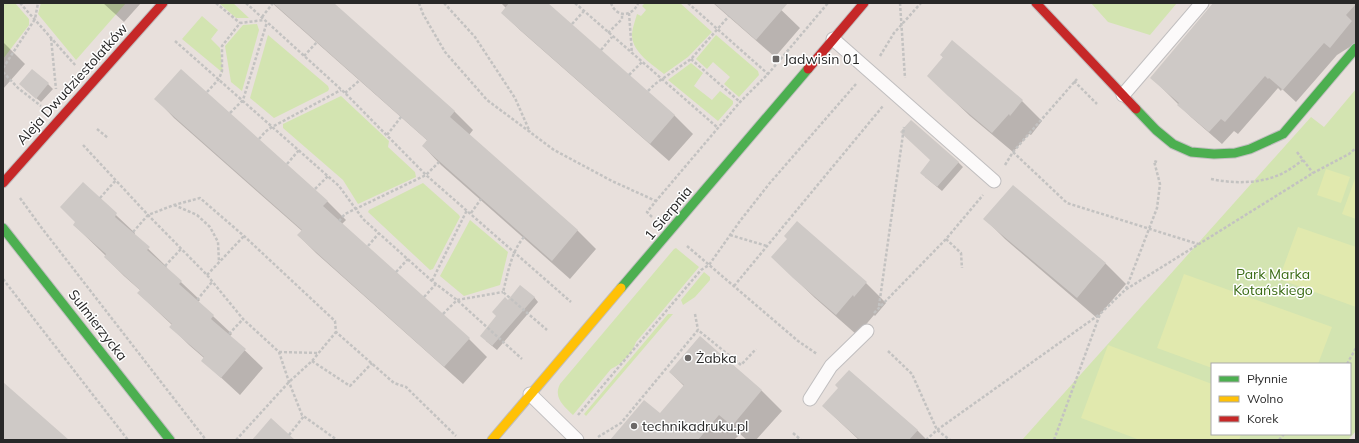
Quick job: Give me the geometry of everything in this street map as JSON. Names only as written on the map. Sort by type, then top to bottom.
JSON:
[{"type":"street","name":"Aleja Dwudziestolatków","points":[[3,183],[163,3]]},
{"type":"street","name":"1 Sierpnia","points":[[492,440],[864,3]]},
{"type":"street","points":[[1036,3],[1156,130],[1173,144],[1191,152],[1236,154],[1250,150],[1283,134],[1356,48]]},
{"type":"street","name":"Sulmierzycka","points":[[3,228],[170,440]]},
{"type":"lane","points":[[1123,95],[1202,3]]},
{"type":"lane","points":[[833,40],[994,181]]},
{"type":"lane","points":[[810,399],[831,366],[867,331]]},
{"type":"lane","points":[[530,394],[577,440]]},
{"type":"path","points":[[20,3],[77,66]]},
{"type":"path","points":[[3,68],[34,19],[38,3]]},
{"type":"path","points":[[216,3],[240,23],[266,21]]},
{"type":"path","points":[[246,3],[345,93],[426,175],[572,302]]},
{"type":"path","points":[[419,3],[423,14],[445,52],[487,100],[530,133],[561,154],[612,181],[656,201]]},
{"type":"path","points":[[444,3],[475,37],[515,98],[530,133]]},
{"type":"path","points":[[575,3],[718,128]]},
{"type":"path","points":[[611,3],[615,10],[622,14],[629,13],[636,8],[638,3]]},
{"type":"path","points":[[688,3],[768,74]]},
{"type":"path","points":[[647,212],[740,102],[768,74],[828,3]]},
{"type":"path","points":[[879,307],[907,104],[900,3]]},
{"type":"path","points":[[567,430],[701,270],[709,265],[769,184],[868,71],[894,33],[921,3]]},
{"type":"path","points":[[262,17],[273,4]]},
{"type":"path","points":[[572,24],[584,11]]},
{"type":"path","points":[[629,13],[632,54]]},
{"type":"path","points":[[622,14],[622,20]]},
{"type":"path","points":[[648,91],[655,84],[691,60],[730,16]]},
{"type":"path","points":[[608,33],[622,20],[629,20]]},
{"type":"path","points":[[230,113],[243,100],[266,21]]},
{"type":"path","points":[[207,92],[219,79],[222,72],[222,46],[240,23]]},
{"type":"path","points":[[601,50],[612,36]]},
{"type":"path","points":[[51,38],[56,89]]},
{"type":"path","points":[[175,40],[339,186],[363,219],[432,281],[457,300],[522,359]]},
{"type":"path","points":[[304,56],[317,42]]},
{"type":"path","points":[[691,60],[740,102]]},
{"type":"path","points":[[630,75],[642,62]]},
{"type":"path","points":[[871,317],[946,239],[994,181],[1013,152],[1091,62]]},
{"type":"path","points":[[3,72],[18,88],[41,106]]},
{"type":"path","points":[[345,93],[360,80]]},
{"type":"path","points":[[259,139],[272,127],[341,90]]},
{"type":"path","points":[[734,286],[894,93]]},
{"type":"path","points":[[386,135],[401,117]]},
{"type":"path","points":[[98,129],[108,138]]},
{"type":"path","points":[[83,145],[148,215],[207,275],[243,319],[279,352],[302,415],[336,440]]},
{"type":"path","points":[[926,440],[937,430],[1100,314],[1125,290],[1313,173],[1349,154],[1356,148]]},
{"type":"path","points":[[287,164],[299,150]]},
{"type":"path","points":[[1013,152],[1066,203],[1198,244]]},
{"type":"path","points":[[1205,177],[1219,180],[1256,182],[1284,173],[1303,160]]},
{"type":"path","points":[[1125,290],[1157,208],[1160,184],[1154,161],[1162,164]]},
{"type":"path","points":[[339,221],[345,214],[426,175],[439,162]]},
{"type":"path","points":[[315,189],[328,176]]},
{"type":"path","points":[[100,198],[116,180]]},
{"type":"path","points":[[19,196],[41,227],[206,440]]},
{"type":"path","points":[[133,232],[148,215],[174,205],[200,198],[244,236],[335,321],[336,332],[394,383],[406,387],[456,436]]},
{"type":"path","points":[[471,213],[482,199]]},
{"type":"path","points":[[174,205],[197,215],[210,227],[218,242],[219,262]]},
{"type":"path","points":[[432,281],[466,210]]},
{"type":"path","points":[[368,246],[379,233]]},
{"type":"path","points":[[730,235],[767,246]]},
{"type":"path","points":[[207,275],[244,236]]},
{"type":"path","points":[[503,292],[515,252],[524,237]]},
{"type":"path","points":[[946,239],[961,254],[962,268]]},
{"type":"path","points":[[685,244],[798,341],[820,356]]},
{"type":"path","points":[[165,266],[181,249]]},
{"type":"path","points":[[396,272],[408,259]]},
{"type":"path","points":[[3,279],[128,440]]},
{"type":"path","points":[[197,300],[212,282]]},
{"type":"path","points":[[424,297],[436,284]]},
{"type":"path","points":[[443,314],[457,300],[503,292]]},
{"type":"path","points":[[503,292],[547,330]]},
{"type":"path","points":[[694,314],[698,330],[741,365],[756,349]]},
{"type":"path","points":[[1054,440],[1100,314]]},
{"type":"path","points":[[229,334],[243,319]]},
{"type":"path","points":[[598,437],[621,423],[698,330]]},
{"type":"path","points":[[236,440],[289,382],[312,361],[336,332]]},
{"type":"path","points":[[1348,363],[1356,348]]},
{"type":"path","points":[[888,351],[912,374],[937,430],[950,440]]},
{"type":"path","points":[[279,352],[319,353]]},
{"type":"path","points":[[312,361],[350,386],[372,363]]},
{"type":"path","points":[[289,435],[304,416]]},
{"type":"path","points":[[793,434],[801,440]]},
{"type":"green space","points":[[3,3],[15,3],[29,19],[29,25],[3,59]]},
{"type":"green space","points":[[41,3],[126,3],[76,60],[38,14]]},
{"type":"green space","points":[[219,3],[233,3],[249,18],[236,18]]},
{"type":"green space","points":[[645,3],[680,3],[712,32],[688,57],[664,74],[639,53],[633,42],[632,31],[637,14],[641,16],[646,10],[642,6]]},
{"type":"green space","points":[[1091,3],[1177,3],[1150,35],[1108,22]]},
{"type":"green space","points":[[202,16],[218,30],[211,39],[220,48],[223,73],[182,39]]},
{"type":"green space","points":[[257,24],[259,30],[242,91],[231,82],[225,46],[243,25]]},
{"type":"green space","points":[[268,35],[328,86],[329,89],[328,91],[274,118],[250,98]]},
{"type":"green space","points":[[716,35],[758,71],[759,75],[739,97],[724,84],[730,77],[713,62],[707,69],[696,59]]},
{"type":"green space","points":[[691,63],[703,73],[694,86],[712,100],[720,91],[733,101],[733,104],[718,121],[668,80]]},
{"type":"green space","name":"Park Marka Kotańskiego","points":[[1356,89],[1356,431],[1348,440],[1022,440],[1311,117],[1324,127]]},
{"type":"green space","points":[[341,96],[389,141],[388,147],[415,172],[416,177],[358,204],[343,180],[283,128],[283,124]]},
{"type":"green space","points":[[1326,169],[1350,177],[1341,203],[1317,195]]},
{"type":"green space","points":[[1356,176],[1356,219],[1342,214]]},
{"type":"green space","points":[[423,183],[460,217],[433,269],[430,270],[368,212],[369,210]]},
{"type":"green space","points":[[470,220],[508,252],[500,285],[464,296],[440,276]]},
{"type":"green space","points":[[1298,227],[1356,247],[1356,307],[1279,279]]},
{"type":"green space","points":[[676,248],[699,267],[636,342],[626,358],[611,369],[573,415],[560,401],[558,389],[560,384]]},
{"type":"green space","points":[[704,272],[710,277],[710,280],[695,297],[683,305],[681,300]]},
{"type":"green space","points":[[1184,274],[1332,327],[1318,363],[1211,363],[1211,368],[1157,348]]},
{"type":"green space","points":[[668,314],[673,314],[586,416],[584,414]]},
{"type":"green space","points":[[1108,345],[1211,384],[1211,435],[1241,435],[1239,440],[1140,440],[1081,418]]},
{"type":"building","points":[[273,3],[334,3],[455,111],[450,117],[578,230],[552,261],[422,146],[427,140]]},
{"type":"building","points":[[509,3],[548,3],[675,115],[650,144],[501,13]]},
{"type":"building","points":[[714,3],[788,3],[756,40]]},
{"type":"building","points":[[1213,3],[1356,4],[1346,15],[1352,21],[1330,48],[1324,43],[1283,90],[1265,76],[1225,122],[1221,119],[1209,132],[1177,105],[1179,103],[1150,78]]},
{"type":"building","points":[[952,40],[1023,100],[1010,116],[1009,114],[992,133],[927,76],[943,57],[940,55]]},
{"type":"building","points":[[32,69],[49,83],[36,99],[19,84]]},
{"type":"building","points":[[181,69],[328,201],[323,206],[470,338],[444,367],[297,235],[302,230],[154,99]]},
{"type":"building","points":[[911,120],[959,162],[937,187],[920,173],[930,160],[900,132]]},
{"type":"building","points":[[83,182],[117,213],[115,217],[150,247],[147,250],[182,281],[179,284],[214,315],[211,319],[246,349],[221,378],[201,361],[204,357],[169,327],[172,324],[137,293],[140,290],[104,257],[106,254],[73,225],[75,222],[60,207]]},
{"type":"building","points":[[1013,185],[1106,263],[1077,298],[983,219]]},
{"type":"building","points":[[797,221],[867,282],[854,297],[853,295],[836,315],[771,257],[787,239],[784,236]]},
{"type":"building","points":[[520,285],[535,297],[492,346],[480,336],[496,316],[492,312],[505,297],[508,300]]},
{"type":"building","points":[[700,336],[762,390],[732,426],[719,415],[698,440],[610,440],[644,400],[660,413],[684,385],[669,372]]},
{"type":"building","points":[[849,370],[918,430],[909,440],[860,440],[822,406],[838,388],[835,385]]},
{"type":"building","points":[[3,382],[69,440],[3,440]]},
{"type":"building","points":[[271,418],[295,440],[252,440]]},
{"type":"traffic: fast","points":[[1136,109],[1156,130],[1173,144],[1191,152],[1214,154],[1235,153],[1250,149],[1283,134],[1356,48]]},
{"type":"traffic: fast","points":[[621,288],[808,69]]},
{"type":"traffic: fast","points":[[3,228],[170,440]]},
{"type":"traffic: slow","points":[[492,440],[621,288]]},
{"type":"traffic: jam","points":[[3,183],[163,3]]},
{"type":"traffic: jam","points":[[808,69],[864,3]]},
{"type":"traffic: jam","points":[[1036,3],[1136,109]]},
{"type":"place","name":"Jadwisin 01","points":[[776,59]]},
{"type":"place","name":"Żabka","points":[[688,358]]},
{"type":"place","name":"technikadruku.pl","points":[[634,426]]}]
